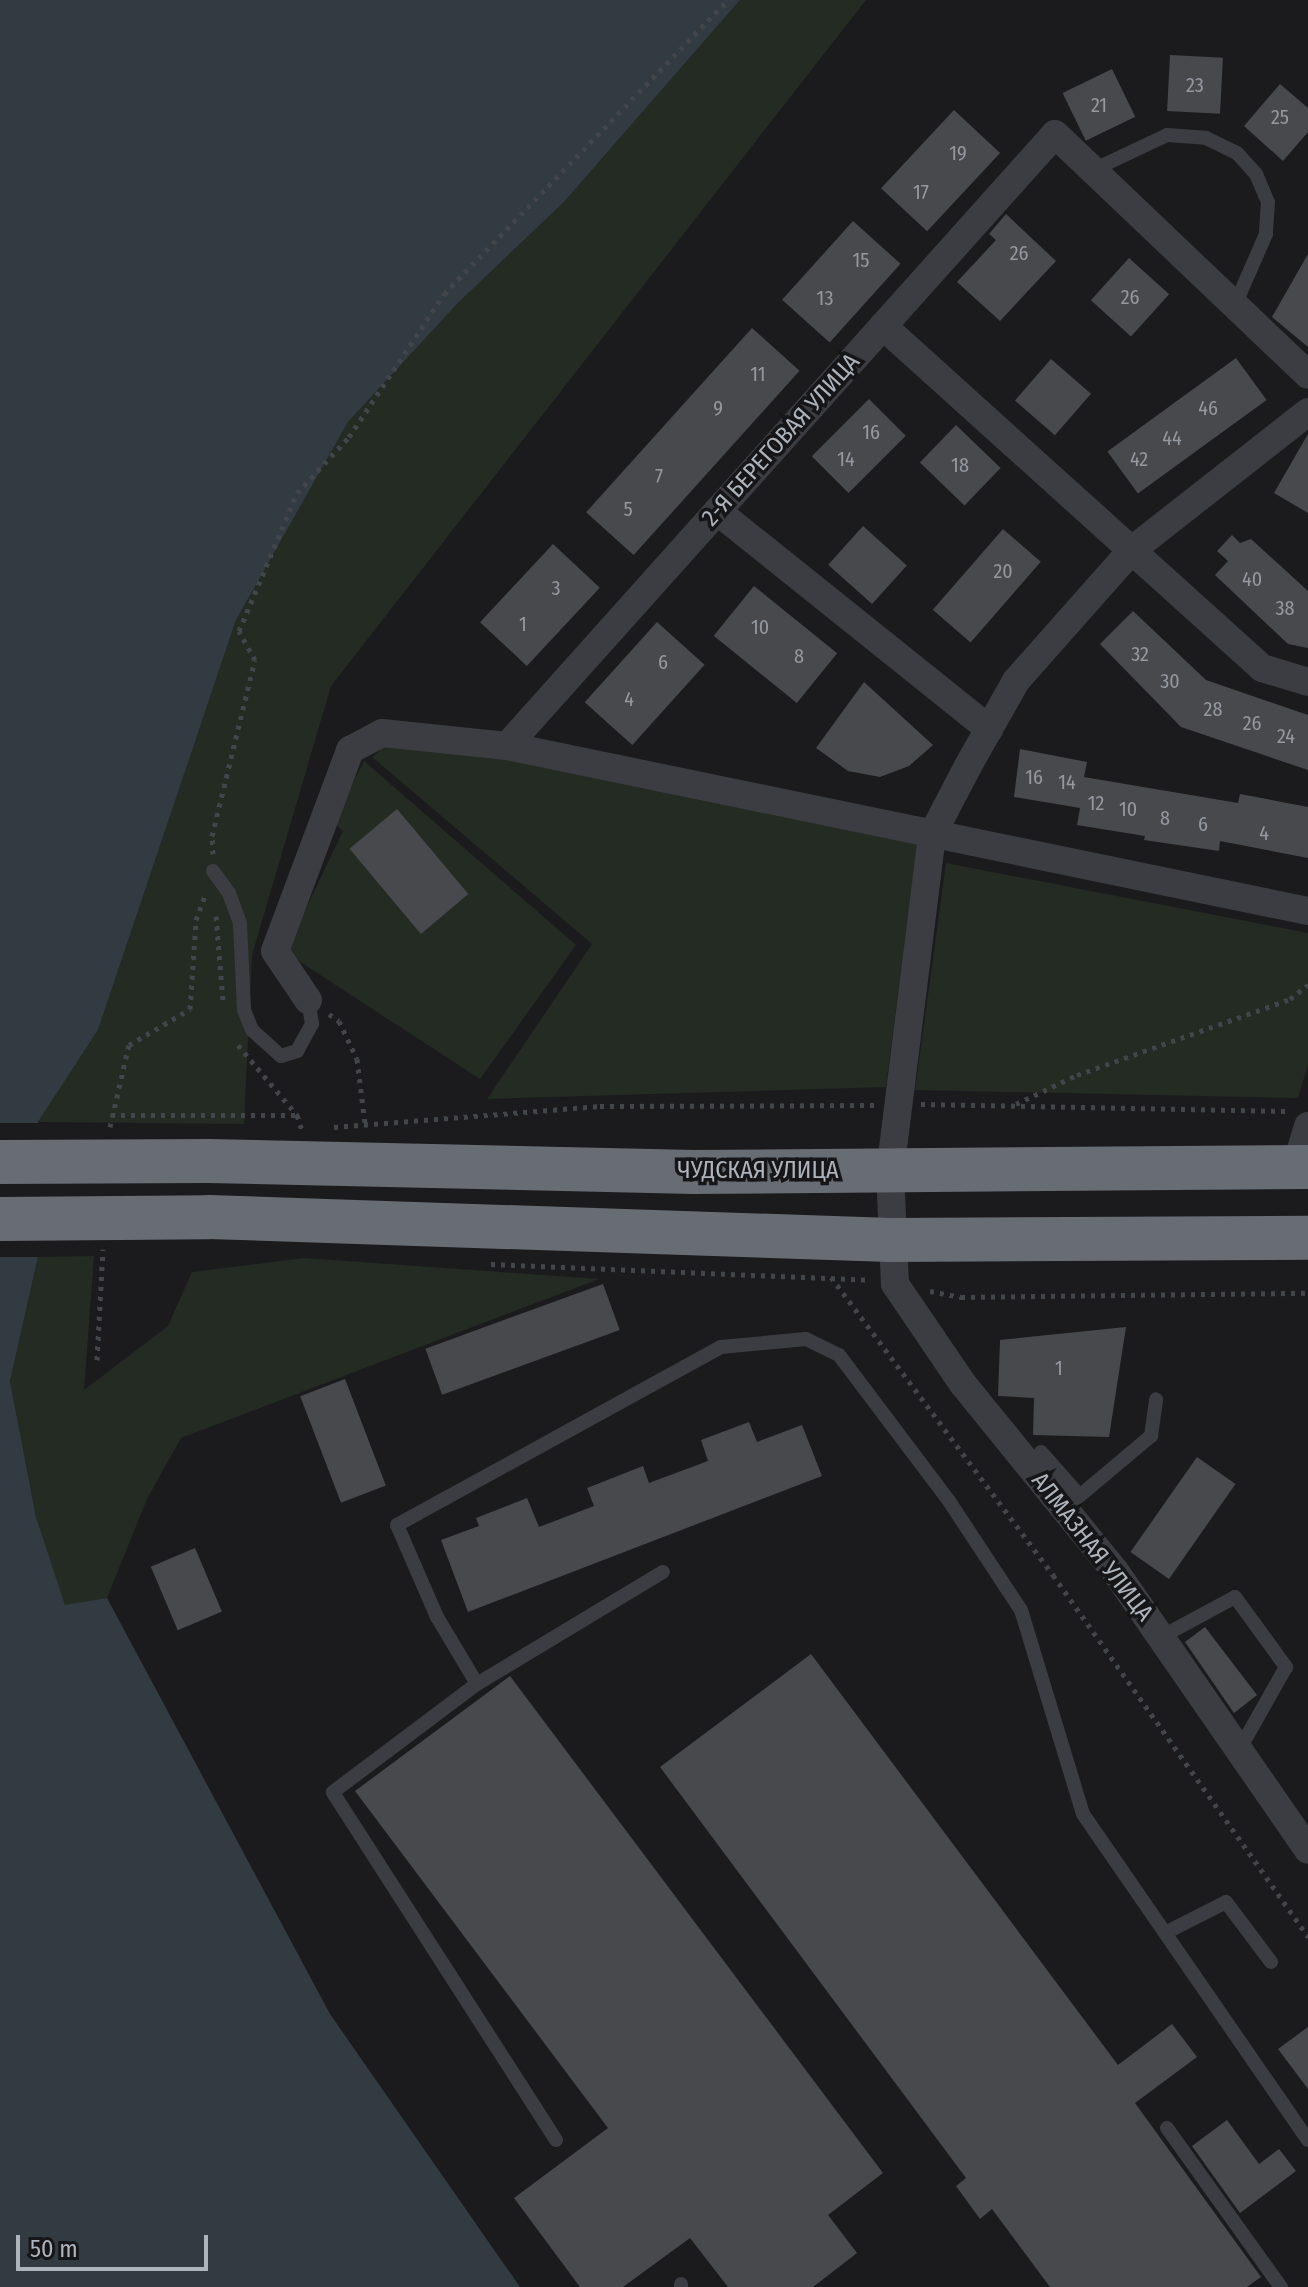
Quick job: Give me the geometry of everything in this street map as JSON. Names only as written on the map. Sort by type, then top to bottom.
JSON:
[{"type":"highway","name":"ЧУДСКАЯ УЛИЦА","points":[[0,1162],[208,1161],[694,1172],[890,1171],[1301,1142]]},
{"type":"highway","points":[[0,1219],[209,1217],[891,1240],[1308,1238]]},
{"type":"street","name":"2-Я БЕРЕГОВАЯ УЛИЦА","points":[[507,746],[1055,134],[1093,170]]},
{"type":"street","points":[[1093,170],[1308,375]]},
{"type":"street","points":[[883,326],[1262,668],[1308,682]]},
{"type":"street","points":[[932,835],[1016,681],[1131,551],[1308,412]]},
{"type":"street","points":[[717,511],[989,729]]},
{"type":"street","points":[[308,1000],[275,951],[350,750],[382,733],[507,746],[1308,911]]},
{"type":"street","name":"АЛМАЗНАЯ УЛИЦА","points":[[932,835],[890,1171],[895,1284],[963,1384],[1072,1502],[1308,1850]]},
{"type":"lane","points":[[1093,170],[1167,135],[1206,138],[1237,153],[1256,174],[1268,202],[1266,234],[1235,305]]},
{"type":"lane","points":[[213,871],[229,893],[240,924],[244,1010],[252,1030],[281,1056],[297,1051],[312,1024],[308,1000]]},
{"type":"lane","points":[[477,1684],[437,1617],[397,1525],[721,1347],[806,1339],[839,1355],[949,1501],[1021,1610],[1083,1814],[1308,2140]]},
{"type":"lane","points":[[1041,1452],[1072,1502],[1151,1436],[1156,1399]]},
{"type":"lane","points":[[556,2140],[333,1792],[477,1684],[663,1572]]},
{"type":"lane","points":[[1161,1637],[1235,1597],[1286,1667],[1239,1750]]},
{"type":"lane","points":[[1165,1933],[1226,1902],[1271,1962]]},
{"type":"lane","points":[[1167,2128],[1281,2287]]},
{"type":"path","points":[[228,1016],[219,990],[212,836],[255,660],[239,631],[297,493],[349,437],[444,294],[728,0]]},
{"type":"path","points":[[110,1130],[129,1045],[190,1009],[196,920],[213,871]]},
{"type":"path","points":[[1015,1104],[1077,1075],[1290,999],[1308,985]]},
{"type":"path","points":[[308,1000],[339,1021],[357,1059],[365,1123]]},
{"type":"path","points":[[232,1029],[241,1056],[297,1115],[302,1131]]},
{"type":"path","points":[[288,1132],[365,1123],[600,1106],[1015,1104],[1301,1142]]},
{"type":"path","points":[[111,1115],[297,1115]]},
{"type":"path","points":[[97,1360],[104,1238]]},
{"type":"path","points":[[830,1277],[1053,1575],[1308,1937]]},
{"type":"path","points":[[895,1284],[961,1297],[1308,1293]]},
{"type":"shaded area","points":[[0,0],[740,0],[564,202],[458,303],[348,422],[236,620],[98,1030],[38,1122],[38,1257],[10,1381],[36,1517],[65,1605],[107,1598],[330,2014],[520,2287],[0,2287]]},
{"type":"shaded area","points":[[740,0],[866,0],[331,686],[252,955],[244,1124],[38,1122],[98,1030],[236,620],[348,422],[458,303],[564,202]]},
{"type":"shaded area","points":[[397,735],[918,837],[886,1087],[487,1099],[592,944],[372,757]]},
{"type":"shaded area","points":[[364,761],[576,945],[480,1079],[285,952],[343,831],[333,823]]},
{"type":"shaded area","points":[[946,863],[1308,933],[1308,1065],[1298,1098],[915,1090]]},
{"type":"shaded area","points":[[94,1256],[84,1390],[168,1326],[192,1272],[304,1258],[599,1279],[181,1438],[147,1499],[107,1598],[65,1606],[36,1517],[10,1381],[38,1257]]},
{"type":"pier","points":[[0,1123],[42,1123],[42,1257],[0,1257]]},
{"type":"building","points":[[1170,55],[1223,58],[1220,114],[1167,111]]},
{"type":"building","points":[[1112,69],[1135,117],[1086,141],[1063,93]]},
{"type":"building","points":[[1280,84],[1308,108],[1308,132],[1283,161],[1244,126]]},
{"type":"building","points":[[954,110],[1000,153],[927,231],[881,188]]},
{"type":"building","points":[[1006,214],[1056,261],[1000,321],[957,282],[996,240],[989,234]]},
{"type":"building","points":[[853,221],[901,264],[830,343],[782,300]]},
{"type":"building","points":[[1308,254],[1308,347],[1272,317]]},
{"type":"building","points":[[1129,258],[1169,294],[1131,336],[1091,300]]},
{"type":"building","points":[[752,328],[800,371],[634,555],[586,512]]},
{"type":"building","points":[[1236,358],[1267,400],[1138,494],[1107,451]]},
{"type":"building","points":[[1051,359],[1091,394],[1055,435],[1015,401]]},
{"type":"building","points":[[869,399],[906,436],[848,493],[812,456]]},
{"type":"building","points":[[956,425],[1001,468],[964,505],[920,462]]},
{"type":"building","points":[[1308,434],[1308,513],[1274,493]]},
{"type":"building","points":[[863,526],[907,565],[872,604],[828,565]]},
{"type":"building","points":[[1003,529],[1041,562],[971,643],[933,610]]},
{"type":"building","points":[[1232,535],[1240,543],[1251,539],[1308,591],[1308,648],[1288,644],[1215,575],[1228,561],[1217,551]]},
{"type":"building","points":[[553,544],[600,588],[527,666],[480,622]]},
{"type":"building","points":[[754,586],[837,653],[797,703],[714,636]]},
{"type":"building","points":[[1133,611],[1206,680],[1308,715],[1308,770],[1181,727],[1100,644]]},
{"type":"building","points":[[657,622],[705,665],[632,745],[585,702]]},
{"type":"building","points":[[864,682],[933,745],[909,766],[880,777],[848,771],[816,748]]},
{"type":"building","points":[[1020,749],[1087,762],[1084,777],[1238,803],[1240,794],[1308,807],[1308,858],[1220,841],[1219,851],[1144,840],[1145,836],[1077,825],[1080,808],[1014,797]]},
{"type":"building","points":[[397,809],[468,894],[421,934],[350,849]]},
{"type":"building","points":[[603,1284],[620,1330],[442,1395],[425,1349]]},
{"type":"building","points":[[1126,1327],[1109,1437],[1033,1435],[1034,1398],[998,1396],[1000,1340]]},
{"type":"building","points":[[345,1379],[386,1485],[341,1503],[300,1396]]},
{"type":"building","points":[[749,1422],[757,1442],[802,1425],[822,1476],[468,1612],[441,1540],[479,1526],[476,1518],[527,1498],[539,1527],[594,1506],[587,1488],[643,1466],[649,1483],[708,1461],[701,1440]]},
{"type":"building","points":[[1197,1457],[1236,1484],[1169,1579],[1130,1552]]},
{"type":"building","points":[[195,1548],[222,1612],[178,1630],[151,1567]]},
{"type":"building","points":[[1205,1627],[1257,1695],[1234,1713],[1185,1642]]},
{"type":"building","points":[[811,1654],[1118,2065],[1172,2024],[1197,2057],[1135,2103],[1261,2277],[1247,2287],[1050,2287],[992,2209],[980,2219],[956,2186],[966,2178],[660,1767]]},
{"type":"building","points":[[510,1676],[883,2173],[828,2215],[857,2253],[813,2287],[728,2287],[690,2238],[623,2287],[580,2287],[514,2198],[608,2128],[355,1791]]},
{"type":"building","points":[[1308,2027],[1308,2089],[1278,2049]]},
{"type":"building","points":[[1227,2120],[1259,2164],[1279,2149],[1296,2171],[1240,2213],[1192,2146]]}]
